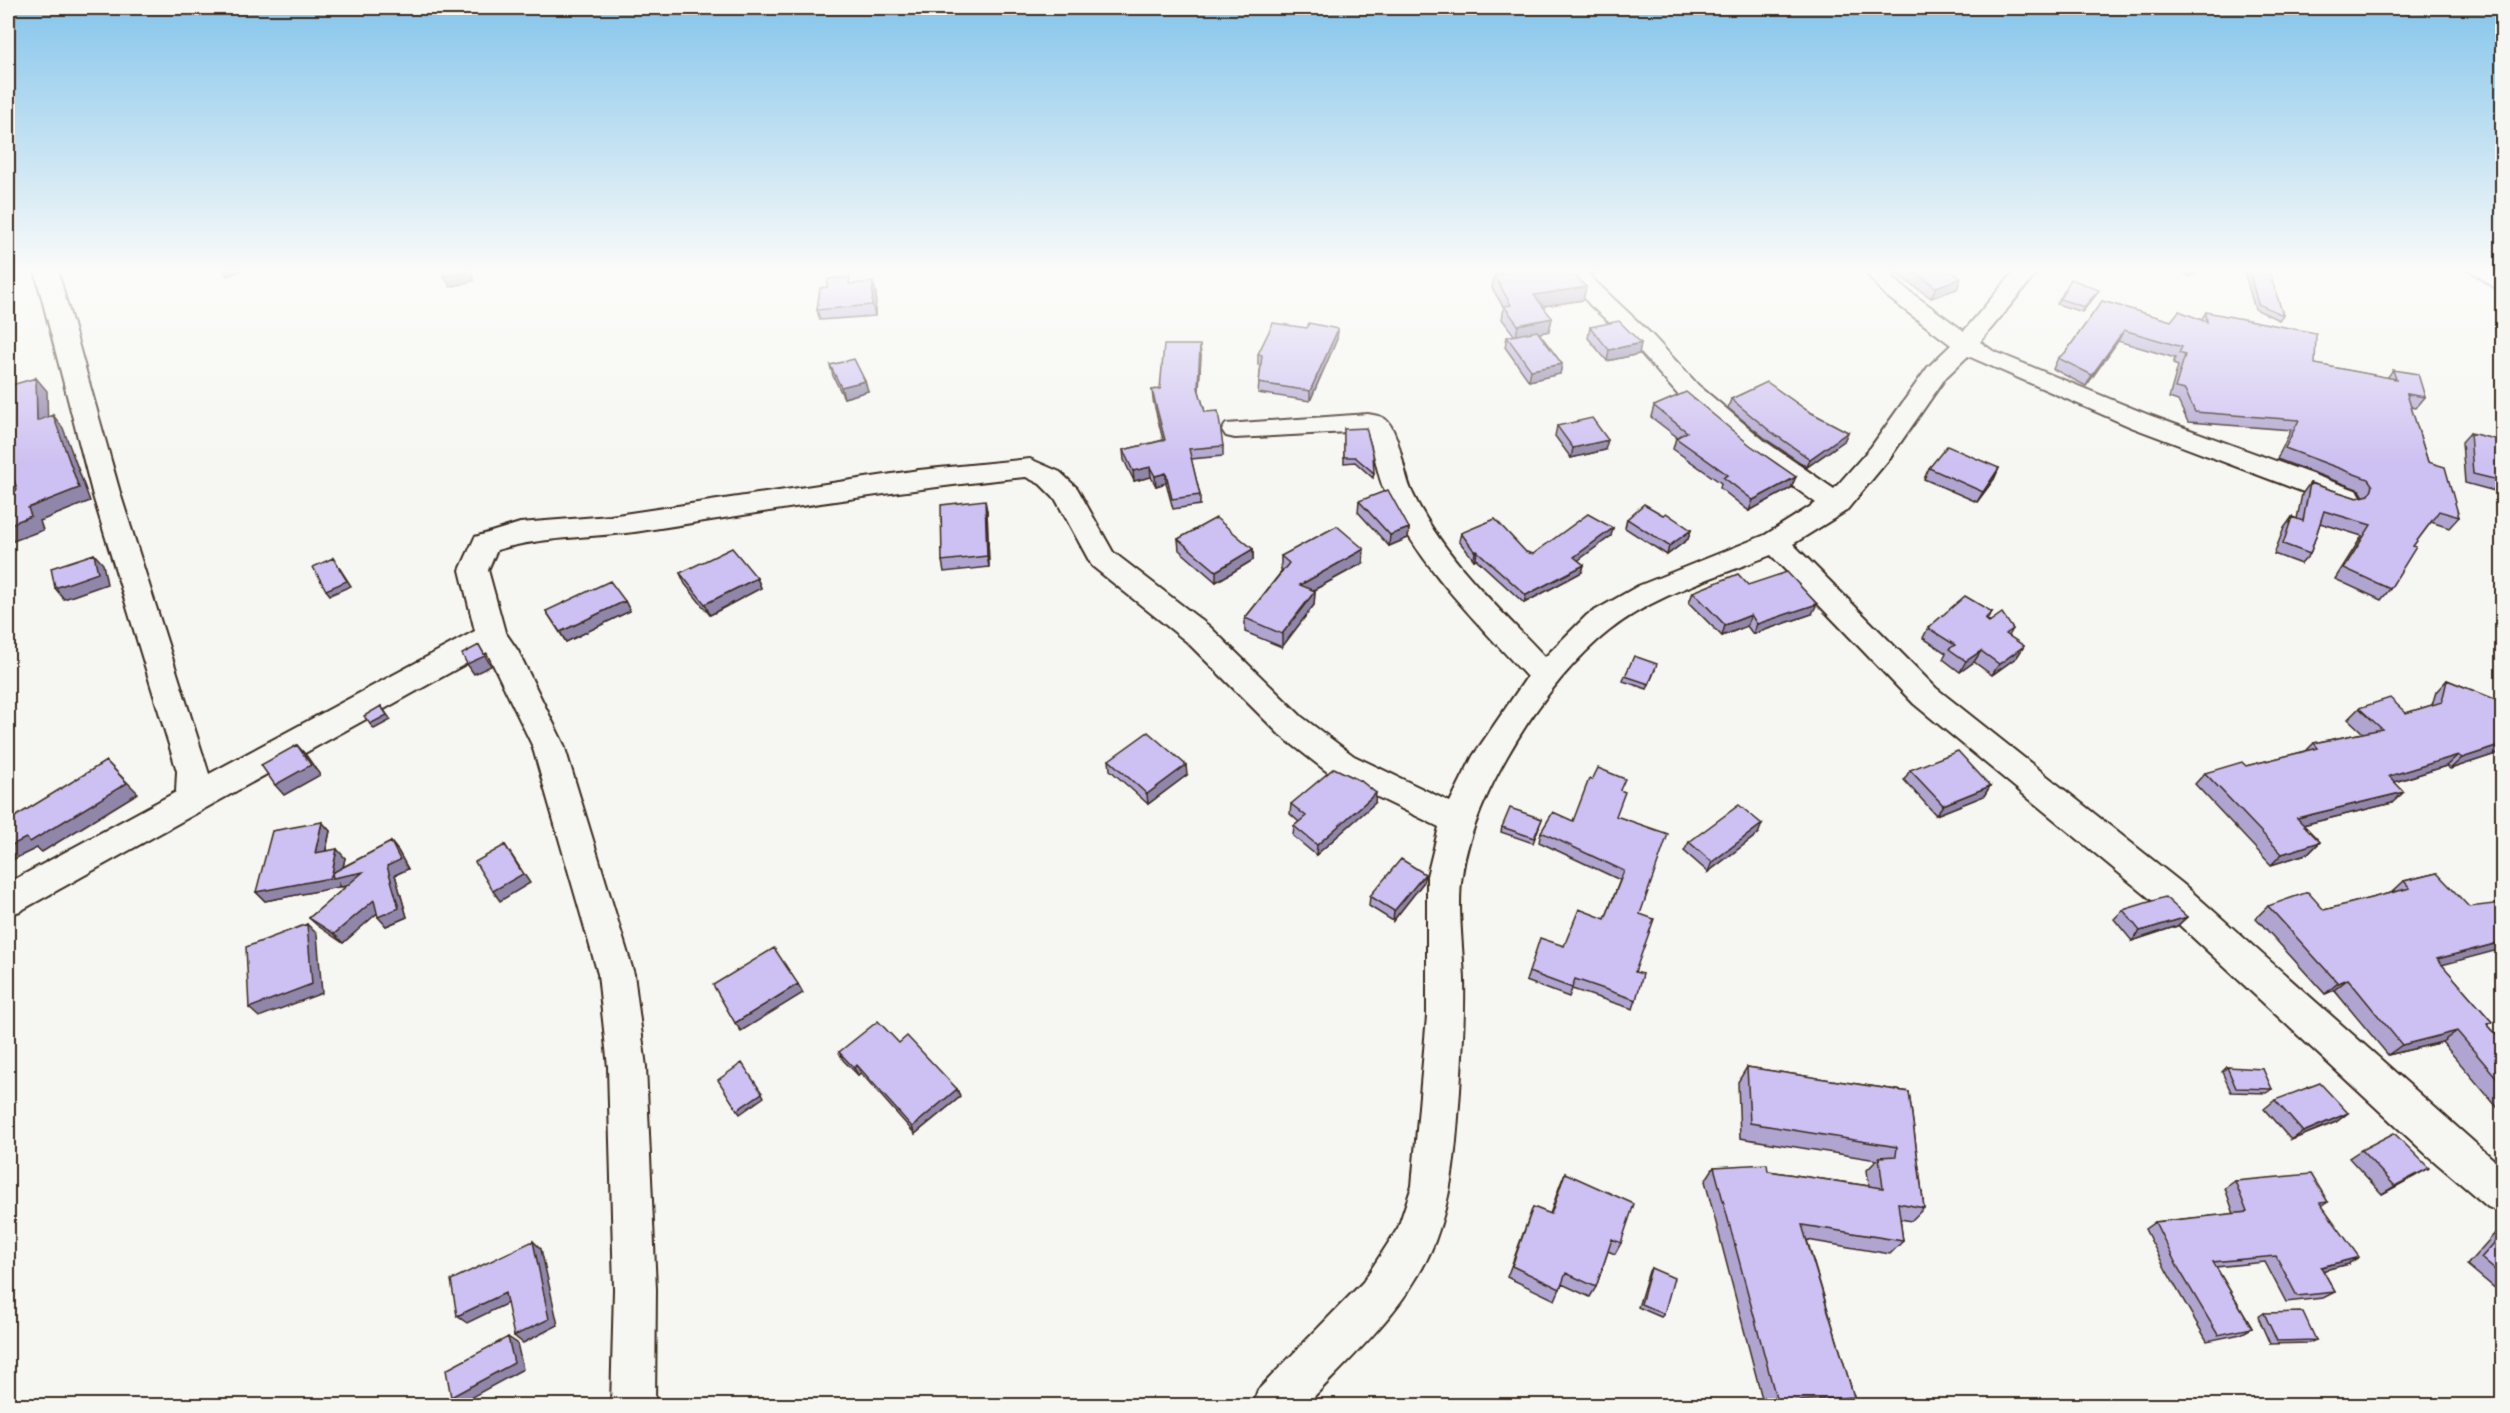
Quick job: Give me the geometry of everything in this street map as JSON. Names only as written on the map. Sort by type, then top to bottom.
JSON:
[{"type":"street","points":[[63,334],[107,496],[193,771],[193,797]]},
{"type":"street","points":[[1636,334],[1689,391],[1757,448],[1836,504]]},
{"type":"street","points":[[1952,334],[1984,356],[2036,380],[2348,498]]},
{"type":"street","points":[[1274,1406],[1378,1297],[1415,1239],[1432,1186],[1446,1016],[1443,876],[1458,821],[1485,765],[1544,676],[1598,623],[1627,604],[1712,565],[1776,542],[1836,504],[1880,453],[1937,372],[1974,334]]},
{"type":"street","points":[[1235,430],[1368,422],[1376,425],[1398,492],[1432,548],[1443,564],[1544,676]]},
{"type":"street","points":[[633,1406],[635,1289],[627,1067],[616,974],[548,745],[503,651],[491,636],[474,570],[485,544],[520,533],[610,526],[919,479],[1030,468],[1050,478],[1067,495],[1102,559],[1198,634],[1291,726],[1341,765],[1458,821]]},
{"type":"street","points":[[1776,542],[1925,696],[2172,895],[2441,1141],[2502,1193]]},
{"type":"street","points":[[8,900],[491,636]]},
{"type":"building","points":[[1268,334],[1336,334],[1310,391],[1259,383],[1262,355],[1258,354]]},
{"type":"building","points":[[1539,334],[1562,364],[1531,370],[1507,337]]},
{"type":"building","points":[[1596,334],[1632,334],[1641,343],[1609,350]]},
{"type":"building","points":[[2079,334],[2121,334],[2092,375],[2058,358],[2065,353]]},
{"type":"building","points":[[2137,334],[2316,334],[2315,364],[2396,379],[2393,370],[2418,374],[2425,397],[2407,394],[2428,462],[2445,467],[2459,517],[2439,511],[2413,546],[2416,547],[2390,589],[2344,568],[2371,525],[2324,511],[2310,554],[2283,544],[2292,517],[2303,521],[2310,483],[2357,498],[2369,495],[2373,486],[2368,479],[2285,448],[2299,420],[2195,412],[2185,390],[2175,388],[2185,355],[2179,353],[2182,347]]},
{"type":"building","points":[[1164,345],[1200,345],[1198,388],[1205,412],[1218,411],[1223,446],[1189,449],[1200,495],[1172,499],[1166,473],[1155,476],[1150,467],[1133,471],[1123,450],[1165,440],[1152,390],[1160,389]]},
{"type":"building","points":[[854,359],[865,381],[841,387],[830,365]]},
{"type":"building","points":[[36,378],[37,421],[53,415],[79,488],[28,508],[31,516],[8,525],[8,493],[17,490],[8,458],[8,386]]},
{"type":"building","points":[[1767,382],[1808,411],[1848,432],[1810,459],[1770,431],[1731,399]]},
{"type":"building","points":[[1686,392],[1750,445],[1796,477],[1753,500],[1723,477],[1728,475],[1676,438],[1687,432],[1654,406]]},
{"type":"building","points":[[1592,418],[1608,440],[1573,448],[1557,426]]},
{"type":"building","points":[[1366,428],[1373,454],[1374,473],[1355,457],[1344,457],[1344,429]]},
{"type":"building","points":[[2470,433],[2502,441],[2502,481],[2473,474]]},
{"type":"building","points":[[1947,446],[1999,468],[1983,492],[1929,468]]},
{"type":"building","points":[[1388,490],[1409,528],[1390,535],[1359,501]]},
{"type":"building","points":[[985,500],[987,556],[942,561],[941,505]]},
{"type":"building","points":[[1644,504],[1663,515],[1666,513],[1691,530],[1669,546],[1627,519]]},
{"type":"building","points":[[1588,514],[1613,528],[1574,557],[1584,565],[1526,595],[1477,551],[1475,552],[1461,533],[1495,519],[1526,552],[1533,554]]},
{"type":"building","points":[[1216,518],[1253,549],[1216,571],[1178,539]]},
{"type":"building","points":[[1337,526],[1364,549],[1300,585],[1315,591],[1282,634],[1245,618],[1289,563],[1281,556]]},
{"type":"building","points":[[732,548],[757,578],[705,604],[680,573]]},
{"type":"building","points":[[94,554],[98,573],[55,588],[51,568]]},
{"type":"building","points":[[333,558],[347,581],[326,590],[313,567]]},
{"type":"building","points":[[1787,572],[1817,604],[1757,624],[1751,615],[1725,625],[1693,592],[1738,574],[1748,585]]},
{"type":"building","points":[[610,581],[625,601],[560,632],[546,611]]},
{"type":"building","points":[[1965,596],[1992,612],[1985,619],[1989,622],[2002,613],[2013,629],[2006,634],[2024,646],[1999,664],[1981,651],[1966,661],[1949,649],[1955,645],[1928,628]]},
{"type":"building","points":[[479,645],[485,656],[467,664],[462,654]]},
{"type":"building","points":[[1634,656],[1657,664],[1649,684],[1625,676]]},
{"type":"building","points":[[2447,680],[2502,702],[2502,745],[2462,758],[2458,755],[2389,776],[2404,792],[2297,818],[2320,842],[2282,854],[2205,773],[2242,762],[2246,766],[2318,748],[2314,743],[2382,729],[2359,708],[2390,698],[2406,713],[2442,702]]},
{"type":"building","points":[[381,706],[387,715],[370,724],[364,716]]},
{"type":"building","points":[[1148,732],[1186,765],[1147,794],[1109,760]]},
{"type":"building","points":[[297,745],[311,765],[275,785],[261,765]]},
{"type":"building","points":[[1958,751],[1990,786],[1943,805],[1910,770]]},
{"type":"building","points":[[106,761],[127,783],[30,842],[26,838],[8,847],[8,821]]},
{"type":"building","points":[[1334,768],[1361,781],[1376,793],[1317,845],[1294,826],[1306,816],[1291,804]]},
{"type":"building","points":[[1598,768],[1625,779],[1620,790],[1625,792],[1616,816],[1668,834],[1640,914],[1654,919],[1635,972],[1643,974],[1636,1000],[1575,979],[1572,988],[1529,972],[1540,938],[1564,946],[1579,909],[1605,919],[1624,871],[1541,832],[1553,812],[1573,821],[1589,779],[1592,780]]},
{"type":"building","points":[[1739,805],[1762,824],[1712,862],[1689,842]]},
{"type":"building","points":[[1510,808],[1542,819],[1534,838],[1502,827]]},
{"type":"building","points":[[322,822],[315,853],[337,849],[330,878],[256,892],[272,831]]},
{"type":"building","points":[[391,842],[400,860],[387,866],[399,908],[378,917],[374,900],[334,934],[309,918],[363,872],[333,878],[332,873]]},
{"type":"building","points":[[505,845],[523,874],[493,891],[475,862]]},
{"type":"building","points":[[1401,859],[1425,874],[1394,911],[1370,896]]},
{"type":"building","points":[[2437,873],[2469,907],[2502,903],[2502,942],[2437,959],[2492,1022],[2487,1024],[2502,1041],[2502,1084],[2457,1031],[2402,1045],[2348,979],[2338,983],[2268,906],[2308,892],[2324,910],[2410,888],[2404,881]]},
{"type":"building","points":[[2165,897],[2187,917],[2140,931],[2123,910]]},
{"type":"building","points":[[307,924],[312,984],[249,1008],[246,947]]},
{"type":"building","points":[[774,948],[798,984],[735,1023],[713,985]]},
{"type":"building","points":[[878,1021],[899,1043],[907,1036],[957,1089],[912,1127],[857,1065],[854,1068],[839,1052]]},
{"type":"building","points":[[742,1063],[762,1093],[737,1110],[718,1080]]},
{"type":"building","points":[[1747,1067],[1909,1092],[1924,1208],[1898,1203],[1903,1241],[1802,1225],[1854,1397],[1777,1402],[1714,1167],[1767,1164],[1768,1171],[1883,1188],[1879,1157],[1896,1156],[1897,1147],[1750,1123]]},
{"type":"building","points":[[2227,1067],[2263,1069],[2272,1089],[2236,1088]]},
{"type":"building","points":[[2320,1083],[2348,1113],[2303,1132],[2275,1100]]},
{"type":"building","points":[[2394,1133],[2429,1168],[2395,1186],[2361,1150]]},
{"type":"building","points":[[1565,1173],[1634,1204],[1621,1243],[1612,1239],[1596,1287],[1566,1273],[1560,1289],[1512,1266],[1533,1207],[1551,1214]]},
{"type":"building","points":[[2311,1174],[2328,1202],[2320,1203],[2359,1257],[2321,1267],[2335,1292],[2297,1296],[2276,1256],[2213,1262],[2252,1328],[2218,1335],[2177,1266],[2155,1222],[2247,1212],[2235,1181]]},
{"type":"building","points":[[2502,1234],[2502,1276],[2481,1258]]},
{"type":"building","points":[[533,1241],[549,1319],[514,1336],[505,1293],[457,1316],[451,1280]]},
{"type":"building","points":[[1651,1268],[1674,1278],[1664,1314],[1641,1304]]},
{"type":"building","points":[[2303,1312],[2316,1340],[2277,1341],[2264,1313]]},
{"type":"building","points":[[508,1337],[514,1363],[451,1397],[446,1370]]}]
